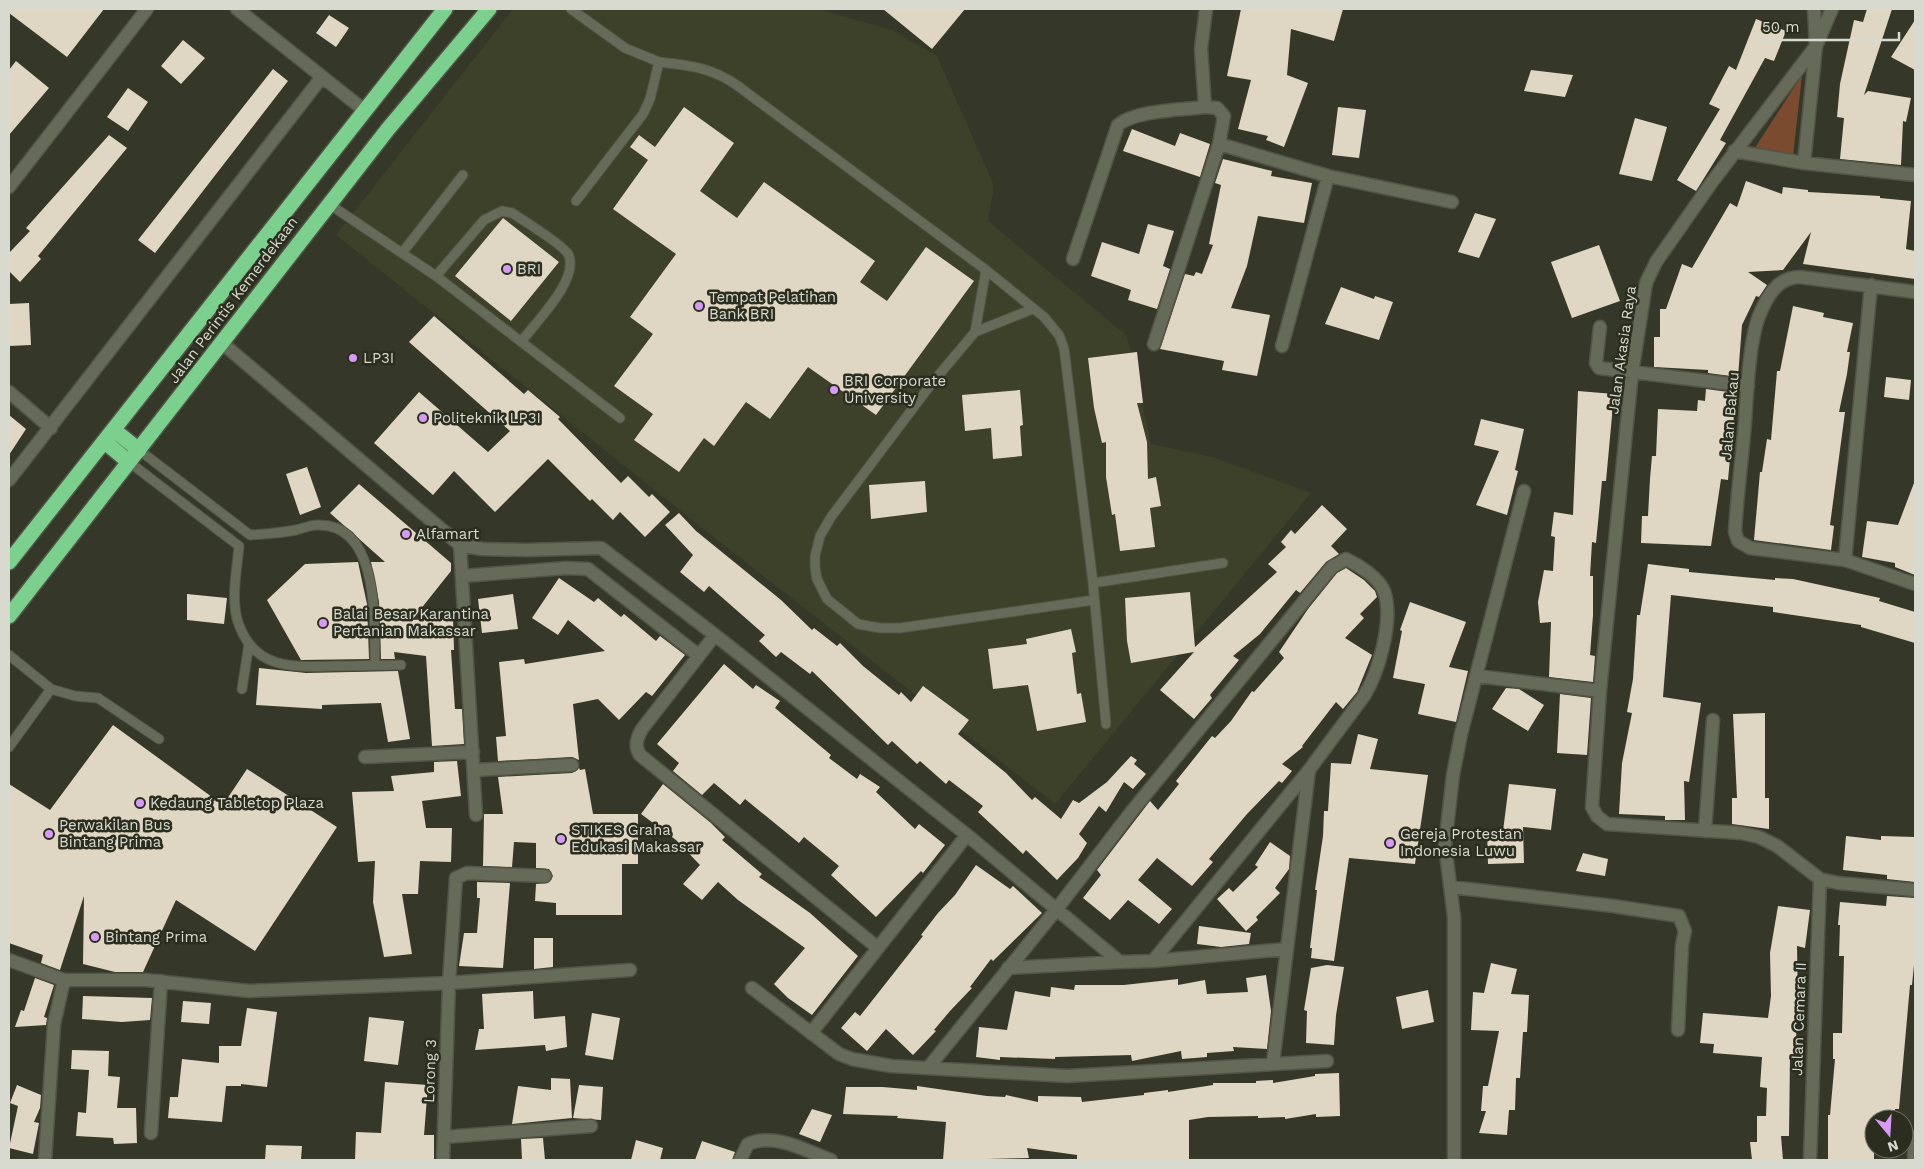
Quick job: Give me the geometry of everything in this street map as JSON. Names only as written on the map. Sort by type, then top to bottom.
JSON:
[{"type":"highway","name":"Jalan Perintis Kemerdekaan","points":[[9,562],[444,9]]},
{"type":"highway","name":"Jalan Perintis Kemerdekaan","points":[[9,616],[388,129],[489,9]]},
{"type":"highway","points":[[110,436],[134,456]]},
{"type":"street","points":[[9,187],[147,9]]},
{"type":"street","points":[[237,9],[364,110]]},
{"type":"street","points":[[1205,107],[1201,48],[1206,9]]},
{"type":"street","points":[[1804,163],[1816,46],[1814,9]]},
{"type":"street","points":[[1816,46],[1832,9]]},
{"type":"street","name":"Jalan Akasia Raya","points":[[1704,831],[1607,824],[1597,816],[1592,806],[1592,782],[1600,691],[1632,373],[1646,283],[1656,262],[1734,150],[1816,46]]},
{"type":"street","points":[[9,480],[322,77]]},
{"type":"street","points":[[1073,259],[1118,125],[1138,116],[1205,107],[1218,108],[1224,116],[1219,144],[1154,344]]},
{"type":"street","points":[[1219,144],[1328,176],[1452,202]]},
{"type":"street","points":[[1734,150],[1804,163],[1915,175]]},
{"type":"street","points":[[1282,346],[1328,176]]},
{"type":"street","name":"Jalan Bakau","points":[[1915,292],[1800,277],[1792,277],[1778,284],[1764,306],[1756,327],[1748,386],[1736,525],[1736,538],[1750,548],[1845,560],[1915,584]]},
{"type":"street","points":[[1845,560],[1871,285]]},
{"type":"street","points":[[1600,327],[1597,368],[1748,386]]},
{"type":"street","points":[[222,343],[460,545],[482,549],[526,550],[601,548],[715,635],[967,834],[1120,962]]},
{"type":"street","points":[[9,392],[51,428]]},
{"type":"street","points":[[1454,1160],[1454,917],[1445,845],[1453,774],[1461,734],[1524,491]]},
{"type":"street","points":[[460,545],[476,815]]},
{"type":"street","points":[[928,1068],[1056,910],[1132,811],[1332,567],[1346,559],[1357,564],[1384,590],[1387,623],[1372,683],[1309,770],[1153,961]]},
{"type":"street","points":[[463,576],[566,568],[593,570],[698,655]]},
{"type":"street","points":[[715,635],[642,729],[637,739],[636,750],[878,948]]},
{"type":"street","points":[[1477,676],[1600,691]]},
{"type":"street","points":[[1713,720],[1704,831],[1759,837],[1786,852],[1820,879],[1838,883],[1915,890]]},
{"type":"street","points":[[365,757],[473,752]]},
{"type":"street","points":[[474,770],[572,765]]},
{"type":"street","points":[[1273,1063],[1309,770]]},
{"type":"street","points":[[811,1033],[967,834]]},
{"type":"street","name":"Lorong 3","points":[[443,1160],[449,983],[454,899],[458,876],[466,873],[545,876]]},
{"type":"street","name":"Jalan Cemara II","points":[[1810,1160],[1820,879]]},
{"type":"street","points":[[1451,887],[1613,906],[1679,916],[1685,931],[1682,946],[1678,1030]]},
{"type":"street","points":[[1008,968],[1153,961],[1286,949]]},
{"type":"street","points":[[9,960],[64,980],[161,981],[249,991],[449,983],[630,970]]},
{"type":"street","points":[[45,1160],[54,1024],[64,980]]},
{"type":"street","points":[[151,1133],[161,981]]},
{"type":"street","points":[[752,988],[839,1054],[872,1064],[1067,1076],[1327,1061]]},
{"type":"street","points":[[444,1138],[591,1126]]},
{"type":"street","points":[[1914,1160],[1915,1137]]},
{"type":"street","points":[[740,1160],[748,1144],[765,1139],[790,1144],[831,1160]]},
{"type":"lane","points":[[571,9],[625,48],[659,62],[697,66],[723,75],[986,270],[1054,328],[1064,348],[1094,600],[1106,724]]},
{"type":"lane","points":[[576,201],[643,114],[650,99],[659,62]]},
{"type":"lane","points":[[402,253],[463,175]]},
{"type":"lane","points":[[329,204],[436,276],[620,418]]},
{"type":"lane","points":[[436,276],[484,220],[502,211],[512,213],[567,253],[571,264],[566,282],[521,342]]},
{"type":"lane","points":[[975,332],[986,270]]},
{"type":"lane","points":[[1033,309],[975,332],[932,383],[831,517],[817,545],[815,556],[817,579],[827,599],[834,607],[858,624],[880,628],[900,628],[1094,600]]},
{"type":"lane","points":[[134,456],[226,515],[250,535],[269,534],[318,525],[329,526],[353,542],[367,565],[371,585],[375,665]]},
{"type":"lane","points":[[134,456],[239,546]]},
{"type":"lane","points":[[215,526],[226,515]]},
{"type":"lane","points":[[239,546],[250,535]]},
{"type":"lane","points":[[239,546],[235,589],[236,613],[239,625],[249,644],[257,652],[271,661],[292,667],[401,665]]},
{"type":"lane","points":[[1092,583],[1223,563]]},
{"type":"lane","points":[[242,689],[249,644]]},
{"type":"lane","points":[[9,655],[52,689],[75,696],[98,698],[159,739]]},
{"type":"lane","points":[[9,747],[52,689]]},
{"type":"shaded area","name":"BRI Corporate University","points":[[513,9],[825,9],[824,11],[892,30],[937,56],[994,186],[988,221],[1127,336],[1151,444],[1212,457],[1311,493],[1055,804],[702,528],[336,235]]},
{"type":"shaded area","points":[[1802,75],[1793,156],[1753,151]]},
{"type":"building","points":[[9,9],[104,9],[67,57],[9,13]]},
{"type":"building","points":[[883,9],[965,9],[932,49]]},
{"type":"building","points":[[1241,9],[1343,9],[1334,41],[1291,29],[1287,75],[1308,83],[1284,147],[1266,140],[1268,136],[1238,129],[1251,80],[1227,76]]},
{"type":"building","points":[[1867,9],[1892,9],[1864,95],[1868,91],[1911,98],[1906,122],[1903,121],[1901,165],[1840,159],[1844,118],[1837,117],[1840,84],[1854,20],[1863,22]]},
{"type":"building","points":[[329,15],[349,28],[336,47],[316,33]]},
{"type":"building","points":[[1756,19],[1786,31],[1774,61],[1765,58],[1720,140],[1726,143],[1696,191],[1677,180],[1720,109],[1709,104],[1729,66],[1736,70]]},
{"type":"building","points":[[1915,20],[1915,70],[1891,57]]},
{"type":"building","points":[[183,40],[205,58],[181,84],[161,66]]},
{"type":"building","points":[[16,61],[49,88],[9,135],[9,70]]},
{"type":"building","points":[[273,69],[288,81],[155,253],[138,240]]},
{"type":"building","points":[[1531,70],[1573,75],[1565,97],[1524,91]]},
{"type":"building","points":[[128,88],[148,102],[128,131],[107,117]]},
{"type":"building","name":"Tempat Pelatihan Bank BRI","points":[[684,107],[734,143],[700,191],[737,218],[764,182],[875,261],[860,282],[887,301],[926,247],[974,281],[876,415],[808,367],[770,419],[746,402],[714,446],[704,438],[679,472],[634,440],[653,414],[614,386],[653,334],[630,317],[676,254],[613,209],[648,160],[630,147],[639,135],[655,147]]},
{"type":"building","points":[[1338,107],[1366,110],[1359,158],[1332,155]]},
{"type":"building","points":[[1635,118],[1667,127],[1652,181],[1619,174]]},
{"type":"building","points":[[1132,129],[1175,146],[1180,133],[1210,144],[1200,177],[1123,151]]},
{"type":"building","points":[[109,135],[127,148],[38,256],[41,259],[20,282],[9,271],[9,253],[30,231],[26,228]]},
{"type":"building","points":[[1223,159],[1272,171],[1271,176],[1312,183],[1304,223],[1258,216],[1247,266],[1231,308],[1270,315],[1257,376],[1222,370],[1224,361],[1160,349],[1185,274],[1194,276],[1196,272],[1202,274],[1213,245],[1209,244],[1221,185],[1215,183]]},
{"type":"building","points":[[1746,181],[1782,194],[1783,187],[1808,190],[1808,192],[1880,196],[1880,198],[1911,201],[1906,249],[1915,251],[1915,279],[1803,264],[1811,232],[1783,270],[1748,272],[1767,285],[1759,297],[1756,296],[1742,325],[1738,377],[1708,373],[1708,370],[1654,367],[1654,337],[1660,337],[1660,309],[1666,309],[1682,264],[1692,268],[1730,203],[1737,207]]},
{"type":"building","points":[[1475,213],[1496,219],[1479,258],[1458,252]]},
{"type":"building","name":"BRI","points":[[503,218],[559,262],[511,321],[455,276]]},
{"type":"building","points":[[1148,224],[1174,231],[1163,266],[1170,269],[1157,309],[1128,300],[1131,290],[1091,276],[1102,242],[1139,254]]},
{"type":"building","points":[[1599,245],[1620,301],[1572,318],[1551,262]]},
{"type":"building","points":[[1341,287],[1374,299],[1375,296],[1393,302],[1379,340],[1325,324]]},
{"type":"building","points":[[29,303],[31,345],[9,346],[9,304]]},
{"type":"building","points":[[1793,306],[1824,313],[1823,317],[1853,323],[1847,352],[1850,352],[1847,374],[1839,412],[1845,412],[1830,525],[1834,526],[1831,550],[1754,540],[1760,472],[1762,472],[1767,439],[1771,440],[1777,371],[1780,371]]},
{"type":"building","points":[[434,316],[524,394],[528,390],[560,417],[558,419],[621,483],[628,476],[649,497],[652,494],[670,512],[645,537],[620,512],[613,520],[592,499],[590,501],[548,459],[495,512],[454,471],[433,495],[374,443],[419,392],[488,452],[510,431],[409,342]]},
{"type":"building","points":[[1137,352],[1143,403],[1137,403],[1147,442],[1148,479],[1156,477],[1161,506],[1150,508],[1155,547],[1120,551],[1115,514],[1112,515],[1106,477],[1106,442],[1102,443],[1094,408],[1088,358]]},
{"type":"building","points":[[1886,377],[1911,380],[1909,400],[1884,397]]},
{"type":"building","points":[[1706,389],[1736,393],[1728,480],[1721,479],[1711,546],[1641,543],[1642,516],[1648,516],[1652,456],[1656,456],[1658,409],[1697,411],[1698,400],[1705,401]]},
{"type":"building","points":[[1020,390],[1023,425],[1020,426],[1022,456],[993,459],[991,428],[965,431],[962,395]]},
{"type":"building","points":[[1578,391],[1614,394],[1606,481],[1602,481],[1596,543],[1592,542],[1590,576],[1593,576],[1593,615],[1590,655],[1595,656],[1593,682],[1549,677],[1551,622],[1540,623],[1538,602],[1544,570],[1553,571],[1555,537],[1551,536],[1554,512],[1573,515]]},
{"type":"building","points":[[9,415],[26,429],[9,455]]},
{"type":"building","points":[[1481,419],[1524,429],[1515,470],[1518,471],[1507,515],[1476,505],[1499,451],[1474,445]]},
{"type":"building","points":[[307,467],[321,507],[300,515],[286,474]]},
{"type":"building","points":[[925,481],[927,512],[871,519],[869,485]]},
{"type":"building","points":[[1914,483],[1915,575],[1895,567],[1895,563],[1862,557],[1867,521],[1898,525]]},
{"type":"building","points":[[359,484],[451,563],[451,571],[412,620],[453,618],[454,650],[451,650],[455,709],[462,709],[464,744],[432,746],[426,656],[394,652],[395,659],[381,659],[379,602],[371,562],[385,562],[330,513]]},
{"type":"building","points":[[1322,505],[1347,529],[1331,546],[1339,554],[1326,562],[1300,593],[1296,590],[1260,634],[1233,656],[1239,660],[1210,695],[1212,698],[1194,719],[1160,690],[1194,652],[1131,663],[1127,641],[1125,598],[1190,592],[1195,647],[1277,572],[1268,564],[1286,547],[1281,542],[1291,530],[1295,534]]},
{"type":"building","points":[[679,513],[696,531],[781,600],[812,630],[814,628],[837,646],[840,643],[863,666],[899,695],[901,692],[911,702],[923,686],[969,720],[958,734],[1006,773],[1032,800],[1035,797],[1061,819],[1073,800],[1079,803],[1107,782],[1131,756],[1137,760],[1134,764],[1146,774],[1133,789],[1124,782],[1106,812],[1099,806],[1079,834],[1087,843],[1078,858],[1057,880],[1026,850],[1023,854],[978,812],[983,806],[949,780],[946,784],[920,761],[917,764],[892,741],[888,745],[812,671],[810,674],[781,652],[776,657],[759,641],[765,635],[709,586],[704,592],[680,572],[693,555],[665,525]]},
{"type":"building","name":"Balai Besar Karantina Pertanian Makassar","points":[[358,562],[367,604],[369,659],[301,660],[267,600],[305,564]]},
{"type":"building","points":[[1648,564],[1689,569],[1689,572],[1775,580],[1775,578],[1793,579],[1880,598],[1879,601],[1915,612],[1915,643],[1861,627],[1861,625],[1773,612],[1773,607],[1671,595],[1663,697],[1701,703],[1689,782],[1684,781],[1685,820],[1665,820],[1665,816],[1619,814],[1622,763],[1632,713],[1627,712],[1633,679],[1637,615],[1640,615]]},
{"type":"building","points":[[1346,568],[1364,580],[1375,591],[1377,597],[1360,614],[1364,618],[1345,638],[1372,655],[1357,692],[1343,709],[1336,702],[1303,747],[1282,764],[1292,771],[1282,783],[1279,781],[1247,814],[1209,859],[1213,862],[1192,886],[1157,858],[1138,880],[1172,909],[1159,924],[1128,900],[1110,920],[1083,898],[1101,875],[1097,870],[1150,801],[1158,810],[1179,784],[1176,781],[1212,736],[1215,738],[1231,721],[1252,691],[1254,692],[1284,658],[1279,652],[1308,609],[1337,573]]},
{"type":"building","points":[[559,578],[594,602],[598,598],[621,617],[624,614],[656,641],[660,636],[685,655],[652,696],[646,692],[619,720],[598,699],[573,704],[579,760],[572,757],[498,761],[496,737],[506,736],[499,662],[524,659],[525,664],[605,651],[568,620],[558,635],[532,618]]},
{"type":"building","points":[[187,594],[227,598],[224,624],[187,620]]},
{"type":"building","points":[[513,594],[518,629],[482,633],[478,599]]},
{"type":"building","points":[[1410,602],[1466,622],[1449,667],[1468,671],[1456,722],[1418,714],[1425,684],[1393,678],[1402,631],[1400,630]]},
{"type":"building","points":[[1071,629],[1076,652],[1072,653],[1077,694],[1081,693],[1086,722],[1037,731],[1028,685],[993,689],[988,649],[1027,644],[1026,639]]},
{"type":"building","points":[[724,664],[753,689],[756,685],[780,701],[775,708],[831,755],[829,758],[857,779],[860,774],[880,787],[876,792],[915,829],[919,824],[945,845],[923,873],[921,871],[876,917],[831,875],[839,866],[804,837],[799,843],[745,799],[740,805],[714,783],[702,795],[673,771],[679,763],[657,744]]},
{"type":"building","points":[[259,668],[306,673],[398,671],[410,739],[388,742],[381,703],[322,705],[322,709],[256,705]]},
{"type":"building","points":[[1506,688],[1519,689],[1544,705],[1528,731],[1492,709]]},
{"type":"building","points":[[1560,694],[1591,698],[1587,755],[1557,753]]},
{"type":"building","points":[[1765,713],[1765,798],[1769,798],[1769,829],[1732,824],[1732,798],[1737,798],[1733,714]]},
{"type":"building","points":[[113,725],[223,805],[247,769],[337,827],[255,951],[176,900],[143,972],[115,972],[83,964],[84,896],[60,970],[41,963],[43,955],[9,943],[9,784],[50,810]]},
{"type":"building","points":[[1358,734],[1378,739],[1370,769],[1428,775],[1415,864],[1349,858],[1334,961],[1311,958],[1312,948],[1310,948],[1317,890],[1315,890],[1323,836],[1324,811],[1328,811],[1331,763],[1351,764]]},
{"type":"building","points":[[457,761],[461,796],[422,801],[426,828],[452,828],[451,862],[420,861],[418,894],[402,894],[412,954],[384,957],[373,902],[375,861],[358,862],[352,792],[394,791],[391,776],[434,772],[434,762]]},
{"type":"building","name":"STIKES Graha Edukasi Makassar","points":[[579,768],[580,770],[585,769],[593,814],[638,814],[638,864],[622,864],[622,915],[556,915],[556,903],[535,901],[536,884],[548,883],[553,876],[549,869],[536,868],[536,843],[514,842],[512,867],[483,866],[484,814],[503,814],[498,777],[572,773]]},
{"type":"building","points":[[663,784],[711,823],[725,837],[722,840],[762,874],[759,877],[810,913],[858,956],[812,1015],[788,998],[774,984],[805,948],[738,900],[718,882],[702,900],[683,884],[700,865],[676,840],[641,814]]},
{"type":"building","points":[[1509,784],[1556,789],[1551,830],[1523,827],[1524,863],[1488,864],[1487,831],[1503,831]]},
{"type":"building","points":[[1846,836],[1881,840],[1881,836],[1915,837],[1915,882],[1887,879],[1887,875],[1843,870]]},
{"type":"building","points":[[1270,842],[1290,856],[1289,869],[1275,888],[1280,893],[1256,917],[1258,920],[1246,931],[1217,899],[1229,888],[1233,892],[1258,867],[1255,865]]},
{"type":"building","points":[[1583,853],[1608,859],[1605,876],[1576,871]]},
{"type":"building","points":[[976,865],[1010,889],[1013,886],[1042,913],[993,961],[991,959],[970,987],[972,988],[913,1055],[886,1029],[867,1051],[841,1028],[855,1012],[860,1016],[923,936],[921,935],[938,913],[955,895]]},
{"type":"building","points":[[477,882],[510,883],[503,968],[459,966],[464,933],[477,933],[480,898],[477,898]]},
{"type":"building","points":[[1887,896],[1915,898],[1914,965],[1912,985],[1910,985],[1899,1109],[1864,1109],[1864,1159],[1874,1160],[1828,1160],[1828,1115],[1830,1115],[1835,1059],[1833,1059],[1833,1033],[1842,1033],[1844,956],[1839,956],[1840,925],[1838,925],[1840,902],[1886,906]]},
{"type":"building","points":[[1778,906],[1810,910],[1805,948],[1797,946],[1798,1005],[1800,1005],[1796,1027],[1797,1057],[1790,1057],[1789,1136],[1781,1136],[1783,1160],[1752,1160],[1750,1142],[1757,1142],[1757,1116],[1766,1116],[1767,1088],[1760,1087],[1762,1057],[1713,1053],[1714,1044],[1700,1043],[1703,1013],[1768,1018],[1771,996],[1770,953]]},
{"type":"building","points":[[1199,926],[1251,933],[1249,944],[1221,947],[1197,944]]},
{"type":"building","points":[[534,938],[553,938],[553,967],[534,969]]},
{"type":"building","points":[[1491,963],[1517,969],[1511,994],[1529,995],[1527,1032],[1523,1032],[1520,1078],[1516,1078],[1515,1110],[1509,1110],[1507,1135],[1479,1133],[1486,1111],[1481,1111],[1483,1086],[1488,1086],[1499,1031],[1471,1030],[1473,992],[1484,993]]},
{"type":"building","points":[[1327,965],[1344,967],[1336,1015],[1334,1045],[1306,1043],[1307,1011],[1304,1010],[1311,968]]},
{"type":"building","points":[[1266,975],[1271,1011],[1267,1049],[1233,1047],[1234,1051],[1207,1053],[1207,1057],[1182,1059],[1181,1051],[1132,1061],[1131,1055],[1055,1057],[1055,1059],[1000,1057],[1000,1060],[976,1057],[979,1027],[1007,1030],[1015,991],[1050,997],[1051,987],[1074,990],[1075,985],[1124,985],[1178,979],[1178,985],[1205,980],[1207,994],[1248,992],[1246,978]]},
{"type":"building","points":[[35,978],[54,985],[44,1017],[47,1018],[46,1025],[15,1027],[21,1010],[24,1011]]},
{"type":"building","points":[[1428,990],[1434,1022],[1402,1029],[1396,997]]},
{"type":"building","points":[[533,991],[534,1019],[565,1016],[567,1047],[546,1051],[545,1045],[475,1050],[479,1029],[484,1029],[482,994]]},
{"type":"building","points":[[83,996],[152,998],[150,1020],[122,1022],[82,1019]]},
{"type":"building","points":[[183,1001],[211,1003],[209,1024],[181,1022]]},
{"type":"building","points":[[247,1008],[277,1012],[267,1087],[241,1084],[241,1086],[226,1086],[222,1122],[168,1118],[170,1097],[178,1097],[182,1059],[219,1063],[219,1046],[241,1046]]},
{"type":"building","points":[[592,1013],[620,1018],[613,1060],[585,1055]]},
{"type":"building","points":[[369,1017],[404,1021],[398,1065],[364,1061]]},
{"type":"building","points":[[72,1050],[109,1051],[108,1076],[120,1077],[117,1108],[136,1108],[137,1143],[114,1144],[113,1138],[76,1136],[78,1112],[86,1113],[89,1070],[71,1069]]},
{"type":"building","points":[[1339,1073],[1340,1116],[1316,1117],[1316,1114],[1285,1119],[1285,1117],[1258,1118],[1258,1116],[1208,1117],[1189,1120],[1189,1160],[1077,1160],[1077,1155],[1027,1148],[1029,1158],[943,1160],[946,1122],[897,1118],[898,1116],[843,1114],[846,1087],[883,1087],[917,1090],[917,1086],[987,1096],[1005,1097],[1006,1095],[1038,1102],[1038,1096],[1081,1097],[1082,1102],[1144,1095],[1144,1093],[1168,1090],[1168,1092],[1213,1085],[1213,1083],[1256,1083],[1256,1081],[1273,1080],[1273,1083],[1315,1076],[1315,1074]]},
{"type":"building","points":[[551,1078],[570,1079],[572,1118],[512,1124],[518,1086],[551,1090]]},
{"type":"building","points":[[385,1082],[428,1085],[424,1135],[434,1135],[434,1160],[355,1160],[356,1132],[381,1133]]},
{"type":"building","points":[[17,1085],[41,1095],[40,1108],[34,1122],[39,1123],[33,1154],[9,1148],[18,1106],[10,1103]]},
{"type":"building","points":[[579,1085],[603,1087],[601,1120],[573,1118]]},
{"type":"building","points":[[812,1109],[832,1115],[820,1142],[799,1134]]},
{"type":"building","points":[[543,1138],[545,1160],[522,1160],[521,1139]]},
{"type":"building","points":[[636,1140],[663,1148],[660,1160],[631,1160]]},
{"type":"building","points":[[702,1141],[735,1152],[732,1160],[695,1160]]},
{"type":"building","points":[[266,1145],[302,1146],[301,1160],[265,1160]]},
{"type":"place","name":"BRI","points":[[507,269]]},
{"type":"place","name":"Tempat Pelatihan Bank BRI","points":[[699,306]]},
{"type":"place","name":"LP3I","points":[[353,358]]},
{"type":"place","name":"BRI Corporate University","points":[[834,390]]},
{"type":"place","name":"Politeknik LP3I","points":[[423,418]]},
{"type":"place","name":"Alfamart","points":[[406,534]]},
{"type":"place","name":"Balai Besar Karantina Pertanian Makassar","points":[[323,623]]},
{"type":"place","name":"Kedaung Tabletop Plaza","points":[[140,803]]},
{"type":"place","name":"Perwakilan Bus Bintang Prima","points":[[49,834]]},
{"type":"place","name":"STIKES Graha Edukasi Makassar","points":[[561,839]]},
{"type":"place","name":"Gereja Protestan Indonesia Luwu","points":[[1390,843]]},
{"type":"place","name":"Bintang Prima","points":[[95,937]]}]
